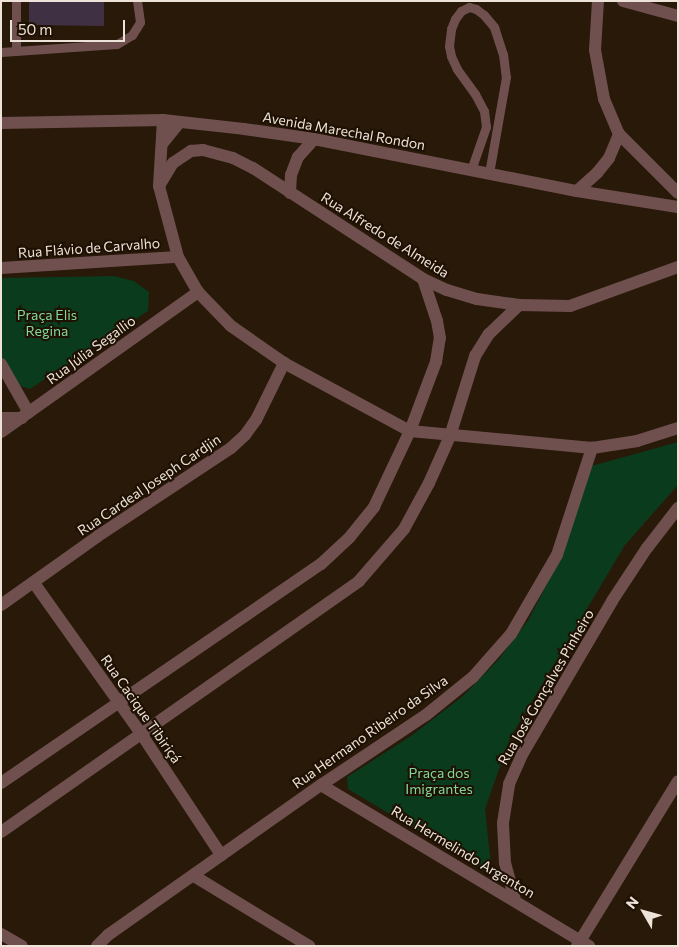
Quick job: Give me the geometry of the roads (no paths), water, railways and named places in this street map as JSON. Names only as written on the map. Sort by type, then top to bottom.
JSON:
[{"type":"street","points":[[598,1],[595,50],[597,73],[604,99],[619,134],[678,193]]},
{"type":"street","points":[[623,1],[678,16]]},
{"type":"street","points":[[163,120],[159,186],[178,257],[198,292],[231,326],[284,363],[410,431],[592,448],[637,441],[678,428]]},
{"type":"street","name":"Avenida Marechal Rondon","points":[[1,123],[163,120],[180,122],[314,139],[577,191],[678,207]]},
{"type":"street","points":[[162,144],[180,122]]},
{"type":"street","points":[[577,191],[597,173],[609,158],[619,134]]},
{"type":"street","points":[[290,193],[291,175],[298,157],[314,139]]},
{"type":"street","name":"Rua Alfredo de Almeida","points":[[159,186],[173,163],[191,151],[203,150],[240,161],[423,279],[447,290],[477,299],[519,305],[570,306],[678,267]]},
{"type":"street","name":"Rua Flávio de Carvalho","points":[[1,268],[178,257]]},
{"type":"street","points":[[1,783],[321,564],[349,538],[374,507],[410,431],[436,362],[440,338],[437,321],[423,279]]},
{"type":"street","name":"Rua Júlia Segallio","points":[[1,432],[198,292]]},
{"type":"street","points":[[1,832],[142,735],[359,581],[404,529],[429,482],[450,436],[476,356],[489,334],[519,305]]},
{"type":"street","name":"Rua Cardeal Joseph Cardjin","points":[[1,605],[98,536],[231,448],[256,420],[284,363]]},
{"type":"street","points":[[1,418],[25,415],[3,369]]},
{"type":"street","points":[[1,387],[3,369]]},
{"type":"street","name":"Rua Hermano Ribeiro da Silva","points":[[97,946],[108,935],[194,876],[221,855],[426,715],[473,678],[510,634],[557,555],[592,448]]},
{"type":"street","name":"Rua José Gonçalves Pinheiro","points":[[515,900],[505,863],[503,822],[509,784],[523,753],[612,601],[647,548],[678,508]]},
{"type":"street","name":"Rua Cacique Tibiriçá","points":[[34,582],[142,735],[221,855]]},
{"type":"street","points":[[582,944],[678,781]]},
{"type":"street","name":"Rua Hermelindo Argenton","points":[[321,785],[515,900],[582,944]]},
{"type":"street","points":[[194,876],[309,946]]},
{"type":"street","points":[[1,934],[22,946]]},
{"type":"lane","points":[[16,1],[16,51]]},
{"type":"lane","points":[[1,52],[117,44],[132,35],[140,22],[137,1]]},
{"type":"lane","points":[[471,170],[486,126],[484,111],[457,68],[451,56],[449,46],[451,29],[455,19],[461,11],[469,7],[484,15],[494,28],[503,54],[506,77],[489,173]]},
{"type":"park label","name":"Praça Elis Regina","points":[[47,324]]},
{"type":"park label","name":"Praça dos Imigrantes","points":[[439,782]]}]
